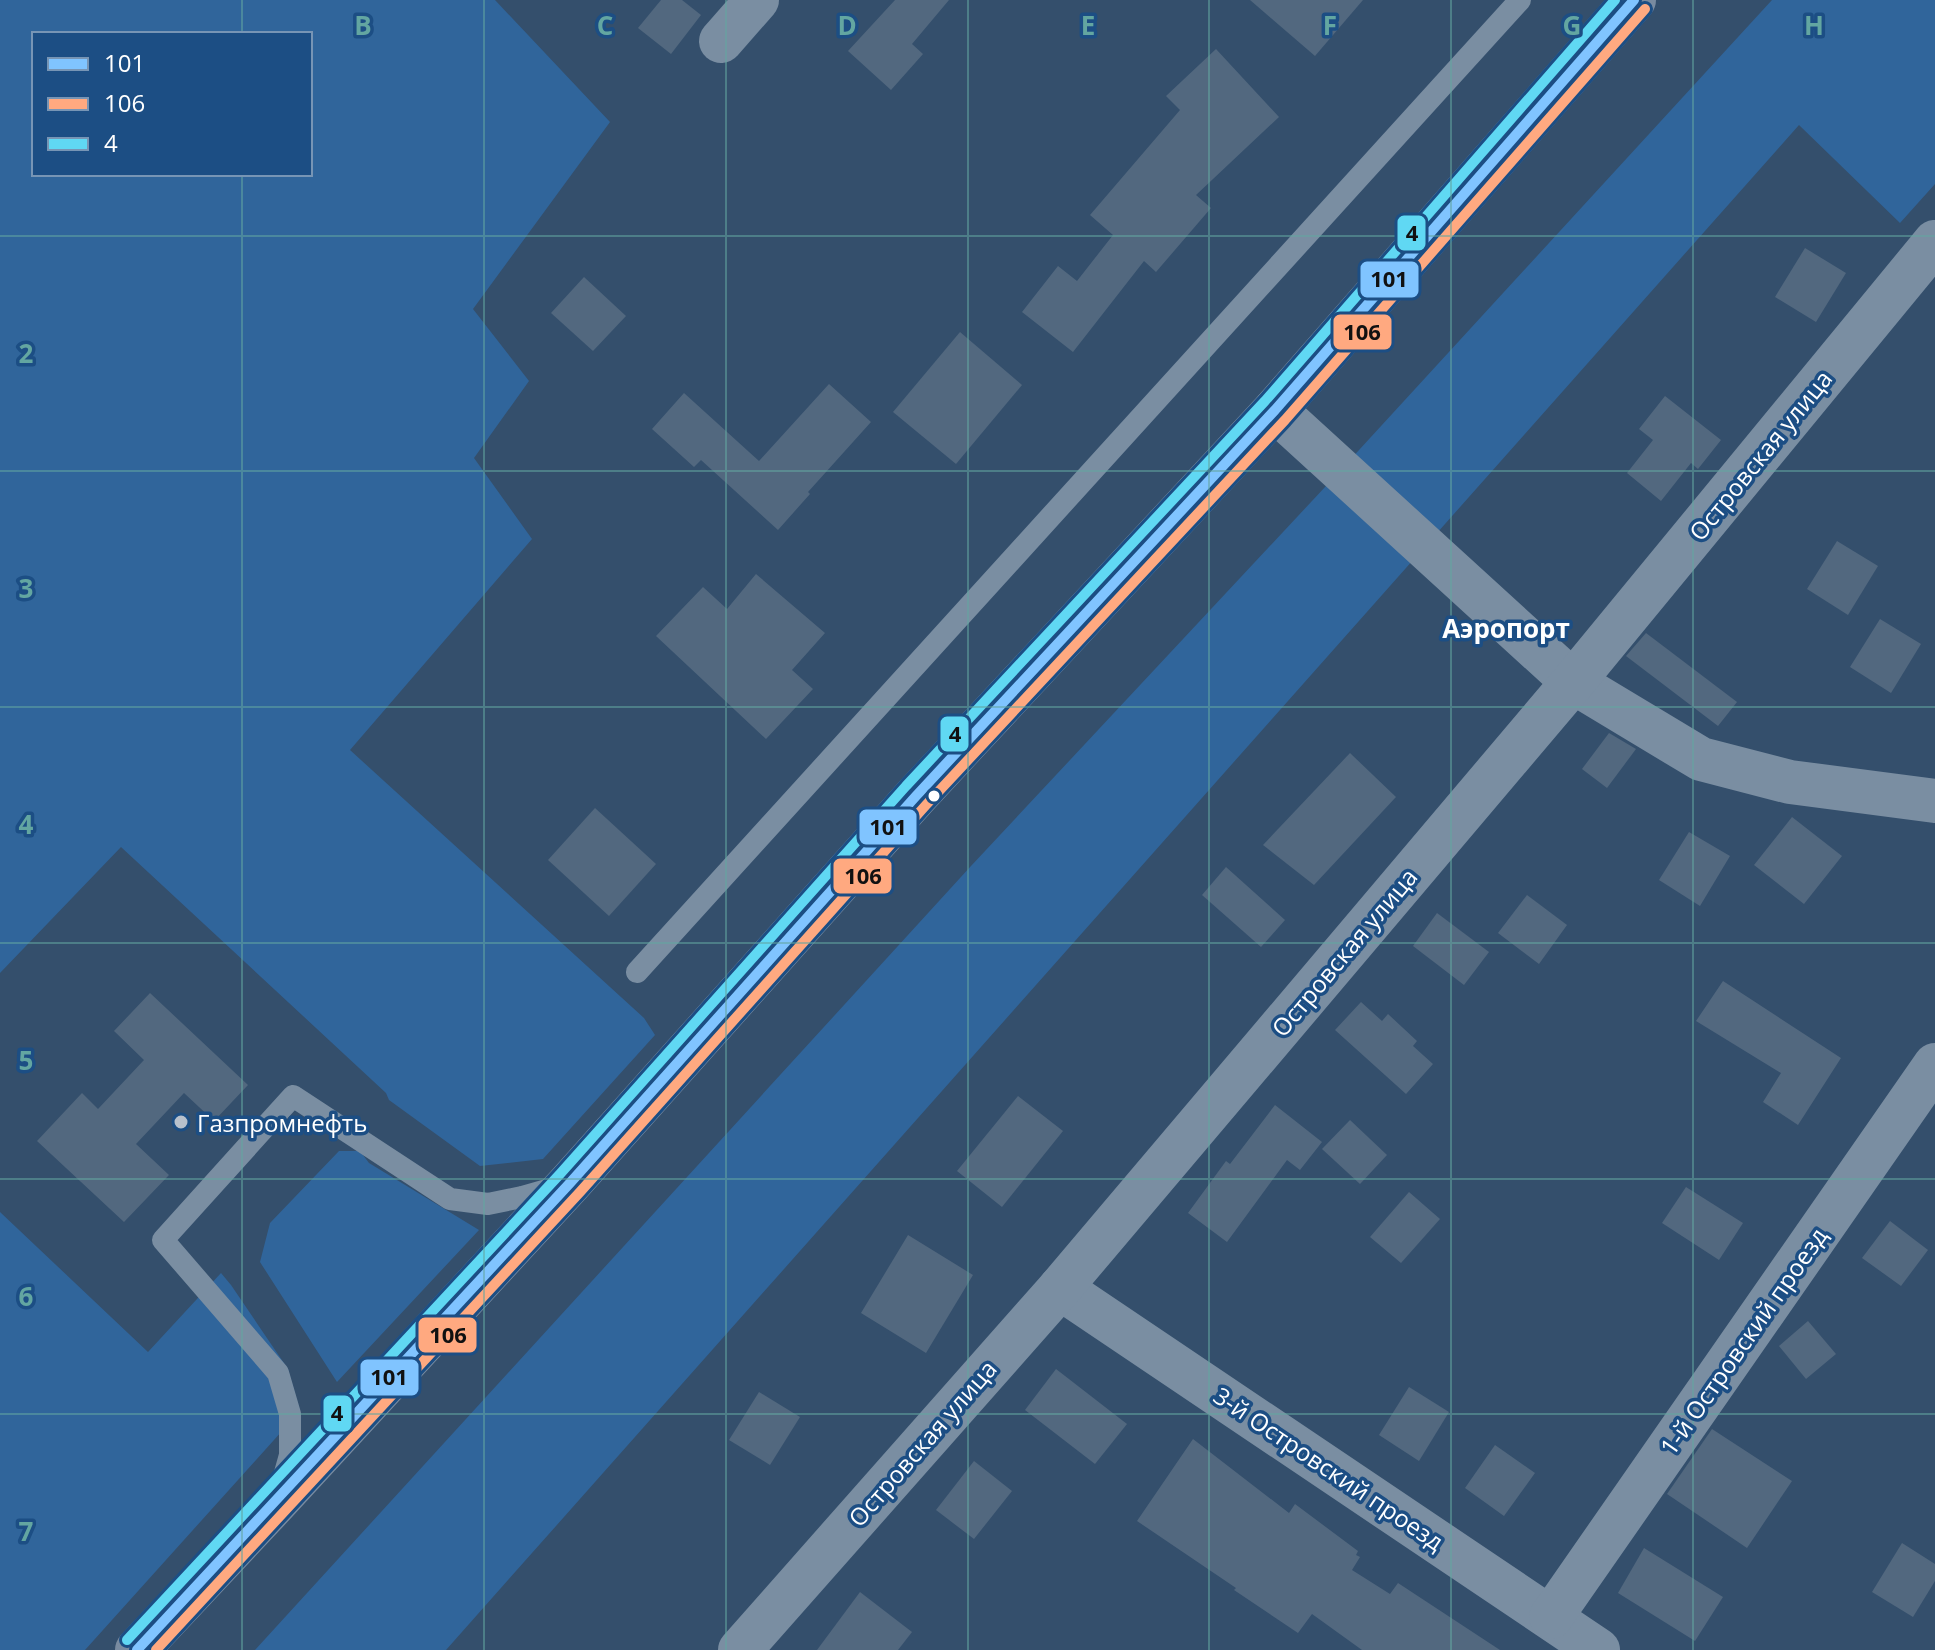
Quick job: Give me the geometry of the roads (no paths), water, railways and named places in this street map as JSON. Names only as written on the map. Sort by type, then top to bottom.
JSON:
[{"type":"main road","points":[[137,1650],[570,1183],[916,796],[1275,410],[1634,0]]},
{"type":"street","points":[[721,41],[757,0]]},
{"type":"street","name":"Островская улица","points":[[740,1650],[1060,1288],[1573,682],[1935,242]]},
{"type":"street","points":[[1275,410],[1573,682],[1701,759],[1790,782],[1935,801]]},
{"type":"street","name":"1-й Островский проезд","points":[[1551,1617],[1935,1065]]},
{"type":"street","name":"3-й Островский проезд","points":[[1060,1288],[1598,1650]]},
{"type":"lane","points":[[637,972],[1520,0]]},
{"type":"lane","points":[[276,1502],[290,1455],[290,1414],[278,1373],[163,1240],[293,1096],[450,1199],[488,1204],[570,1183]]},
{"type":"place","name":"Газпромнефть","points":[[181,1122]]},
{"type":"district","name":"Аэропорт","points":[[1506,628]]}]
